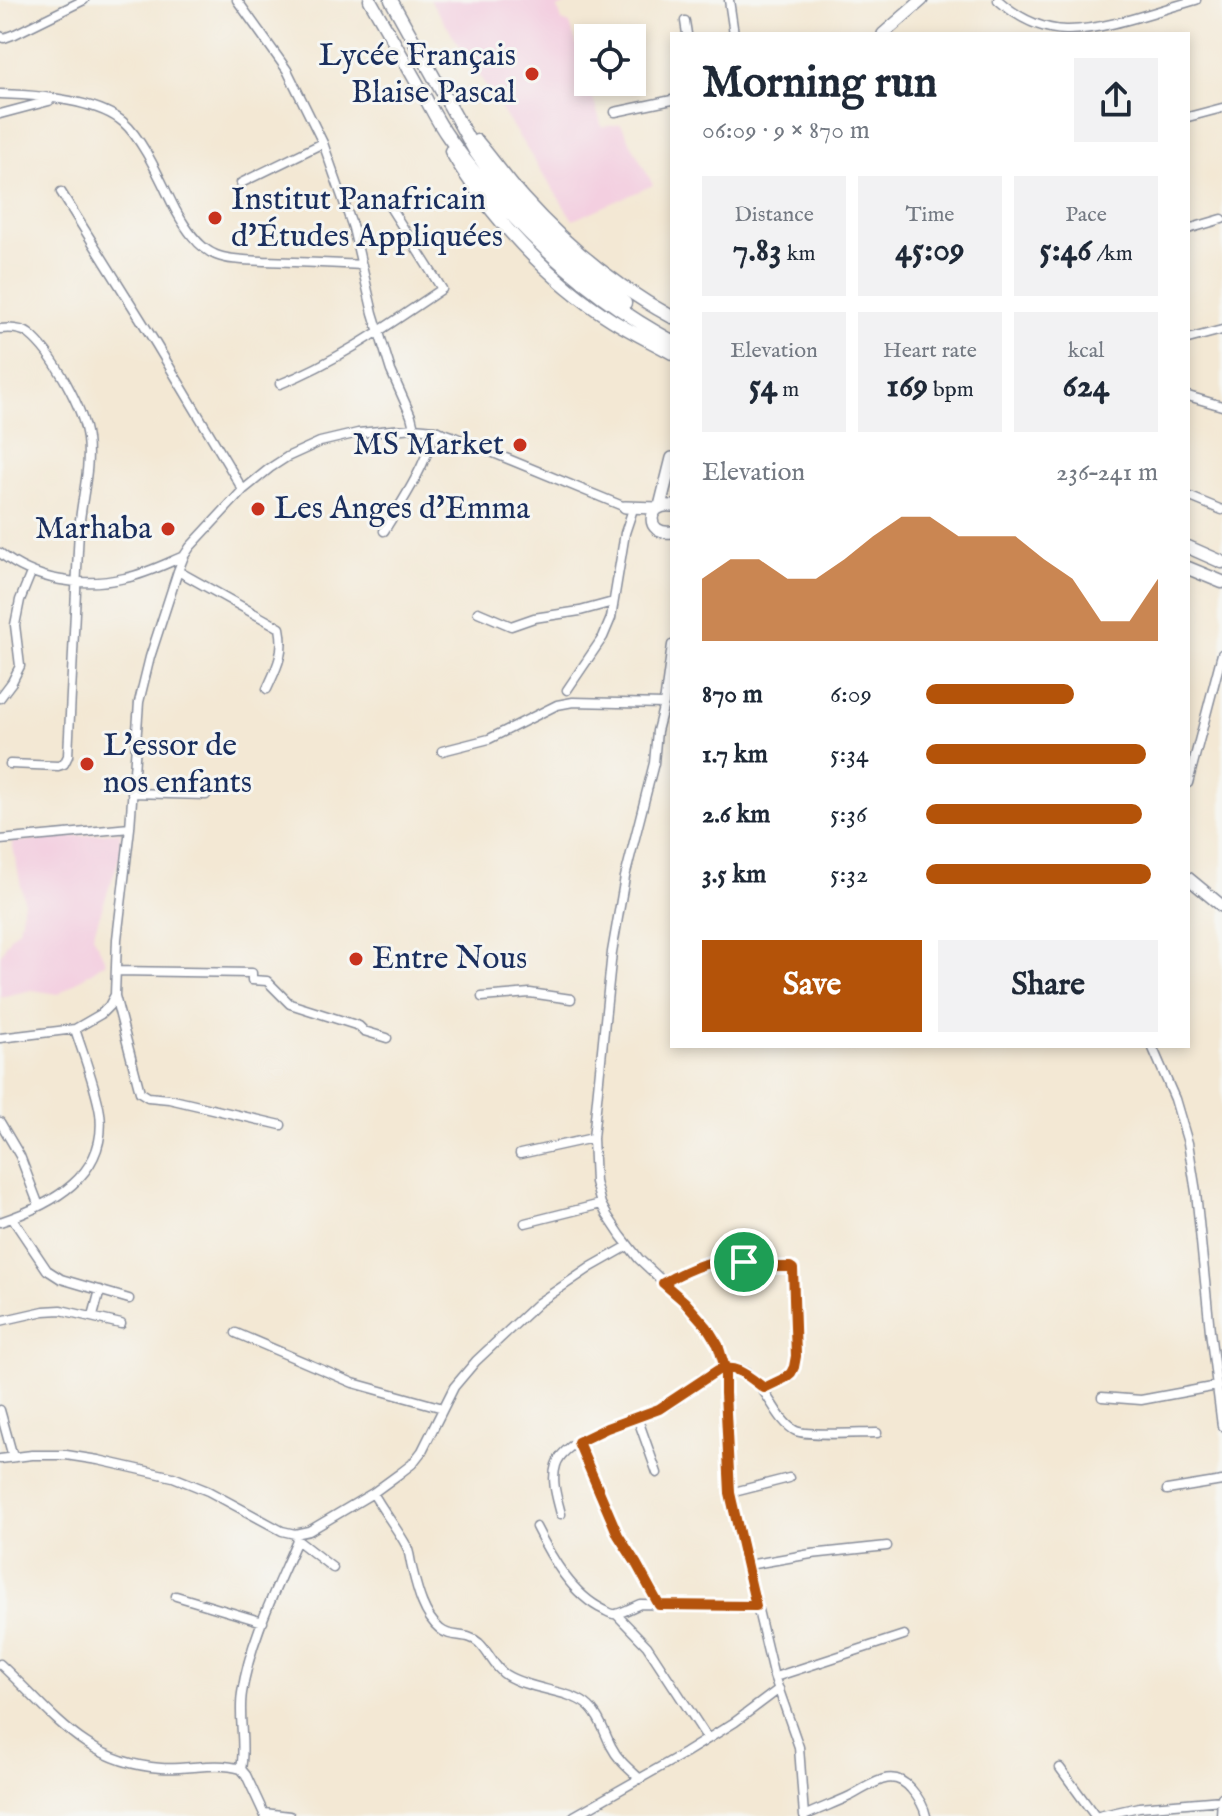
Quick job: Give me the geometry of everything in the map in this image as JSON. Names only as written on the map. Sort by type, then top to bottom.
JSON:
[{"type":"highway","points":[[370,0],[447,136],[502,206],[546,252],[605,300],[670,340]]},
{"type":"highway","points":[[391,0],[476,153],[498,184],[568,259],[617,298],[670,331]]},
{"type":"highway","points":[[455,116],[522,197],[570,246],[625,289],[670,316]]},
{"type":"highway","points":[[447,136],[449,149],[473,185],[522,244],[566,286],[610,319],[670,352]]},
{"type":"highway","points":[[635,334],[670,359]]},
{"type":"highway","points":[[1190,548],[1222,562]]},
{"type":"highway","points":[[1190,569],[1222,582]]},
{"type":"main road","points":[[885,32],[922,0]]},
{"type":"main road","points":[[667,533],[656,529],[653,515],[663,506],[670,469]]},
{"type":"main road","points":[[629,510],[663,506]]},
{"type":"main road","points":[[629,510],[653,523]]},
{"type":"main road","points":[[1190,880],[1222,906]]},
{"type":"street","points":[[0,36],[4,38],[15,34],[84,0]]},
{"type":"street","points":[[237,0],[287,70],[323,143],[353,228],[391,371],[414,428]]},
{"type":"street","points":[[729,0],[734,32]]},
{"type":"street","points":[[998,0],[1012,12],[1035,23],[1067,30],[1087,28],[1196,0]]},
{"type":"street","points":[[685,21],[687,32]]},
{"type":"street","points":[[1034,32],[1035,23]]},
{"type":"street","points":[[0,94],[57,99],[96,109],[125,124],[180,219],[197,241],[214,255],[362,265]]},
{"type":"street","points":[[0,114],[57,99]]},
{"type":"street","points":[[615,112],[670,100]]},
{"type":"street","points":[[1190,116],[1222,108]]},
{"type":"street","points":[[241,183],[323,143]]},
{"type":"street","points":[[61,192],[243,490]]},
{"type":"street","points":[[280,384],[316,369],[442,289],[390,207]]},
{"type":"street","points":[[1190,228],[1222,219]]},
{"type":"street","points":[[0,329],[20,329],[30,335],[58,370],[82,415],[89,453],[80,509],[68,756],[64,764],[58,766],[10,764]]},
{"type":"street","points":[[1190,338],[1222,330]]},
{"type":"street","points":[[1190,397],[1222,406]]},
{"type":"street","points":[[281,1125],[148,1097],[140,1092],[115,995],[118,922],[130,828],[139,702],[150,657],[184,556],[243,490],[278,462],[320,442],[358,433],[414,428],[435,430],[629,510],[611,618],[603,637],[567,690]]},
{"type":"street","points":[[384,531],[430,451],[435,430]]},
{"type":"street","points":[[1190,497],[1222,510]]},
{"type":"street","points":[[0,553],[31,573],[76,582],[124,579],[184,556]]},
{"type":"street","points":[[178,571],[280,628],[282,656],[267,689]]},
{"type":"street","points":[[0,698],[20,666],[15,625],[20,600],[31,573]]},
{"type":"street","points":[[478,612],[511,626],[534,618],[613,602]]},
{"type":"street","points":[[1190,775],[1222,654]]},
{"type":"street","points":[[670,660],[654,763],[625,877],[612,952],[593,1138],[595,1182],[601,1204],[628,1246],[685,1302],[718,1345],[725,1368],[730,1493],[775,1677],[799,1747],[804,1816],[883,1779],[899,1778],[918,1797],[926,1816]]},
{"type":"street","points":[[442,751],[489,739],[565,703],[664,704]]},
{"type":"street","points":[[132,793],[206,795]]},
{"type":"street","points":[[0,840],[130,828]]},
{"type":"street","points":[[116,971],[252,973],[252,980],[267,981],[290,1004],[387,1038]]},
{"type":"street","points":[[482,997],[530,993],[571,999]]},
{"type":"street","points":[[0,1038],[75,1029],[101,1014],[115,995]]},
{"type":"street","points":[[0,1222],[39,1206],[65,1190],[79,1179],[97,1150],[100,1112],[75,1029]]},
{"type":"street","points":[[1153,1048],[1175,1099],[1188,1143],[1222,1426]]},
{"type":"street","points":[[0,1122],[20,1156],[39,1206]]},
{"type":"street","points":[[520,1154],[593,1138]]},
{"type":"street","points":[[525,1223],[601,1204]]},
{"type":"street","points":[[12,1218],[47,1270],[61,1279],[129,1299]]},
{"type":"street","points":[[241,1769],[244,1745],[241,1708],[248,1663],[296,1537],[373,1493],[412,1464],[461,1377],[519,1319],[561,1287],[628,1246]]},
{"type":"street","points":[[663,1283],[698,1265],[714,1261],[729,1260],[793,1269],[794,1367],[785,1378],[764,1388]]},
{"type":"street","points":[[93,1316],[100,1290]]},
{"type":"street","points":[[0,1321],[61,1310],[121,1324]]},
{"type":"street","points":[[236,1333],[353,1383],[443,1408]]},
{"type":"street","points":[[561,1514],[554,1481],[556,1464],[562,1454],[607,1428],[669,1404],[725,1368],[744,1373],[764,1388],[784,1423],[800,1433],[877,1433]]},
{"type":"street","points":[[1102,1397],[1141,1400],[1217,1386]]},
{"type":"street","points":[[0,1410],[13,1457]]},
{"type":"street","points":[[637,1417],[657,1473]]},
{"type":"street","points":[[578,1442],[618,1535],[659,1605]]},
{"type":"street","points":[[0,1459],[66,1455],[173,1477],[208,1491],[296,1537],[333,1568]]},
{"type":"street","points":[[730,1493],[789,1478]]},
{"type":"street","points":[[1167,1490],[1222,1481]]},
{"type":"street","points":[[373,1493],[408,1547],[421,1598],[440,1630],[478,1641],[503,1674],[524,1684],[579,1699],[590,1707],[603,1727],[611,1748],[639,1778]]},
{"type":"street","points":[[536,1527],[550,1554],[582,1593],[594,1605],[611,1614],[640,1604],[756,1606]]},
{"type":"street","points":[[748,1565],[887,1546]]},
{"type":"street","points":[[176,1596],[263,1622]]},
{"type":"street","points":[[616,1614],[647,1646],[708,1739]]},
{"type":"street","points":[[775,1677],[904,1635]]},
{"type":"street","points":[[0,1664],[68,1731],[96,1751],[145,1766],[230,1765],[241,1769],[246,1775],[265,1814],[290,1816]]},
{"type":"street","points":[[578,1815],[708,1739],[779,1689]]},
{"type":"street","points":[[1060,1768],[1097,1816],[1139,1807],[1222,1798],[1221,1816]]},
{"type":"shaded area","name":"Lycée Français Blaise Pascal","points":[[430,0],[577,0],[558,8],[562,21],[570,24],[574,37],[574,96],[592,96],[602,127],[621,124],[653,185],[573,220]]},
{"type":"shaded area","points":[[120,832],[121,853],[93,935],[106,962],[59,994],[32,990],[0,997],[0,956],[10,937],[19,929],[24,901],[12,842]]},
{"type":"place","name":"Lycée Français Blaise Pascal","points":[[532,74]]},
{"type":"place","name":"Institut Panafricain d'Études Appliquées","points":[[215,218]]},
{"type":"place","name":"MS Market","points":[[520,445]]},
{"type":"place","name":"Les Anges d'Emma","points":[[258,509]]},
{"type":"place","name":"Marhaba","points":[[168,529]]},
{"type":"place","name":"L'essor de nos enfants","points":[[87,764]]},
{"type":"place","name":"Entre Nous","points":[[356,959]]},
{"type":"route","points":[[744,1262],[729,1260],[698,1265],[663,1283],[707,1327],[718,1345],[725,1368],[730,1493],[756,1606],[659,1605],[618,1535],[578,1442],[659,1409],[718,1370],[725,1368],[735,1369],[764,1388],[791,1373],[796,1356],[793,1269],[744,1262]]}]
